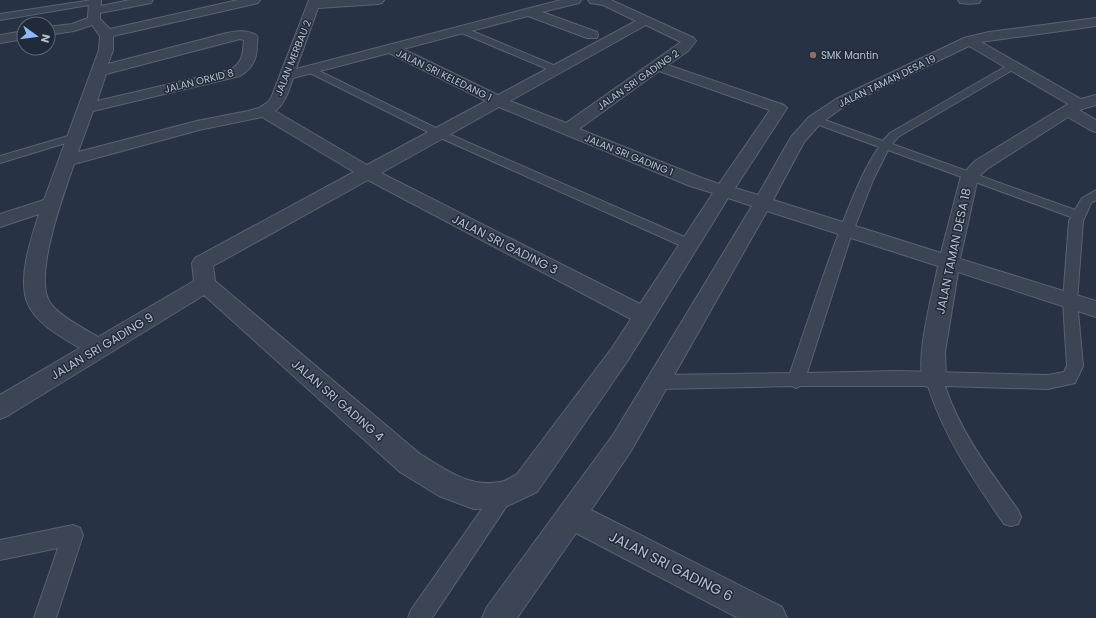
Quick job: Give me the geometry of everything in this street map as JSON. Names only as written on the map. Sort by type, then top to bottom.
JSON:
[{"type":"street","points":[[56,30],[74,27],[94,8],[148,0]]},
{"type":"street","points":[[107,34],[254,0]]},
{"type":"street","points":[[315,3],[378,0]]},
{"type":"street","points":[[288,75],[575,0]]},
{"type":"street","points":[[594,0],[606,2],[646,20]]},
{"type":"street","points":[[964,0],[975,0]]},
{"type":"street","name":"JALAN MERBAU 2","points":[[264,111],[274,105],[278,98],[315,3]]},
{"type":"street","points":[[94,8],[107,34],[108,39],[106,50],[87,108],[51,204],[35,265],[35,284],[38,301],[48,313],[69,330],[98,348]]},
{"type":"street","points":[[529,12],[592,34]]},
{"type":"street","name":"JALAN SRI GADING 2","points":[[566,130],[683,48],[688,41],[646,20]]},
{"type":"street","name":"JALAN SRI GADING 9","points":[[0,408],[98,348],[203,274],[366,172],[646,20]]},
{"type":"street","name":"JALAN TAMAN DESA 19","points":[[498,618],[622,444],[762,204],[797,140],[815,120],[840,102],[969,41],[989,36],[1096,22]]},
{"type":"street","name":"JALAN ORKID 8","points":[[87,108],[235,73],[247,64],[250,56],[250,38],[241,35],[232,36],[99,71]]},
{"type":"street","points":[[0,39],[16,36]]},
{"type":"street","points":[[969,41],[1081,104],[1096,126]]},
{"type":"street","name":"JALAN SRI KELEDANG 1","points":[[390,48],[498,101]]},
{"type":"street","points":[[503,496],[526,483],[587,402],[620,354],[751,148],[779,108],[658,66]]},
{"type":"street","name":"JALAN SRI GADING 1","points":[[498,101],[566,130],[724,192],[1096,309]]},
{"type":"street","name":"JALAN TAMAN DESA 18","points":[[934,379],[933,352],[949,262],[970,176],[980,165],[1081,104]]},
{"type":"street","points":[[66,161],[196,126],[264,111]]},
{"type":"street","name":"JALAN SRI GADING 3","points":[[264,111],[366,172],[644,316]]},
{"type":"street","points":[[0,221],[51,204]]},
{"type":"street","name":"JALAN SRI GADING 4","points":[[203,274],[410,463],[449,487],[474,496],[503,496]]},
{"type":"street","name":"JALAN SRI GADING 6","points":[[571,514],[772,618]]},
{"type":"lane","points":[[0,16],[94,8]]},
{"type":"lane","points":[[460,29],[555,69]]},
{"type":"lane","points":[[796,381],[846,231],[884,144],[894,136],[1006,70],[1014,67]]},
{"type":"lane","points":[[311,70],[438,133],[690,245]]},
{"type":"lane","points":[[815,120],[1078,215]]},
{"type":"lane","points":[[0,160],[75,138]]},
{"type":"lane","points":[[659,382],[934,379],[1048,382],[1069,378],[1075,366],[1070,301],[1076,221],[1086,202],[1096,194]]},
{"type":"lane","points":[[934,379],[944,410],[970,458],[1011,517]]},
{"type":"lane","points":[[419,618],[503,496]]},
{"type":"lane","points":[[0,550],[73,535],[45,618]]},
{"type":"place","name":"SMK Mantin","points":[[813,55]]}]
